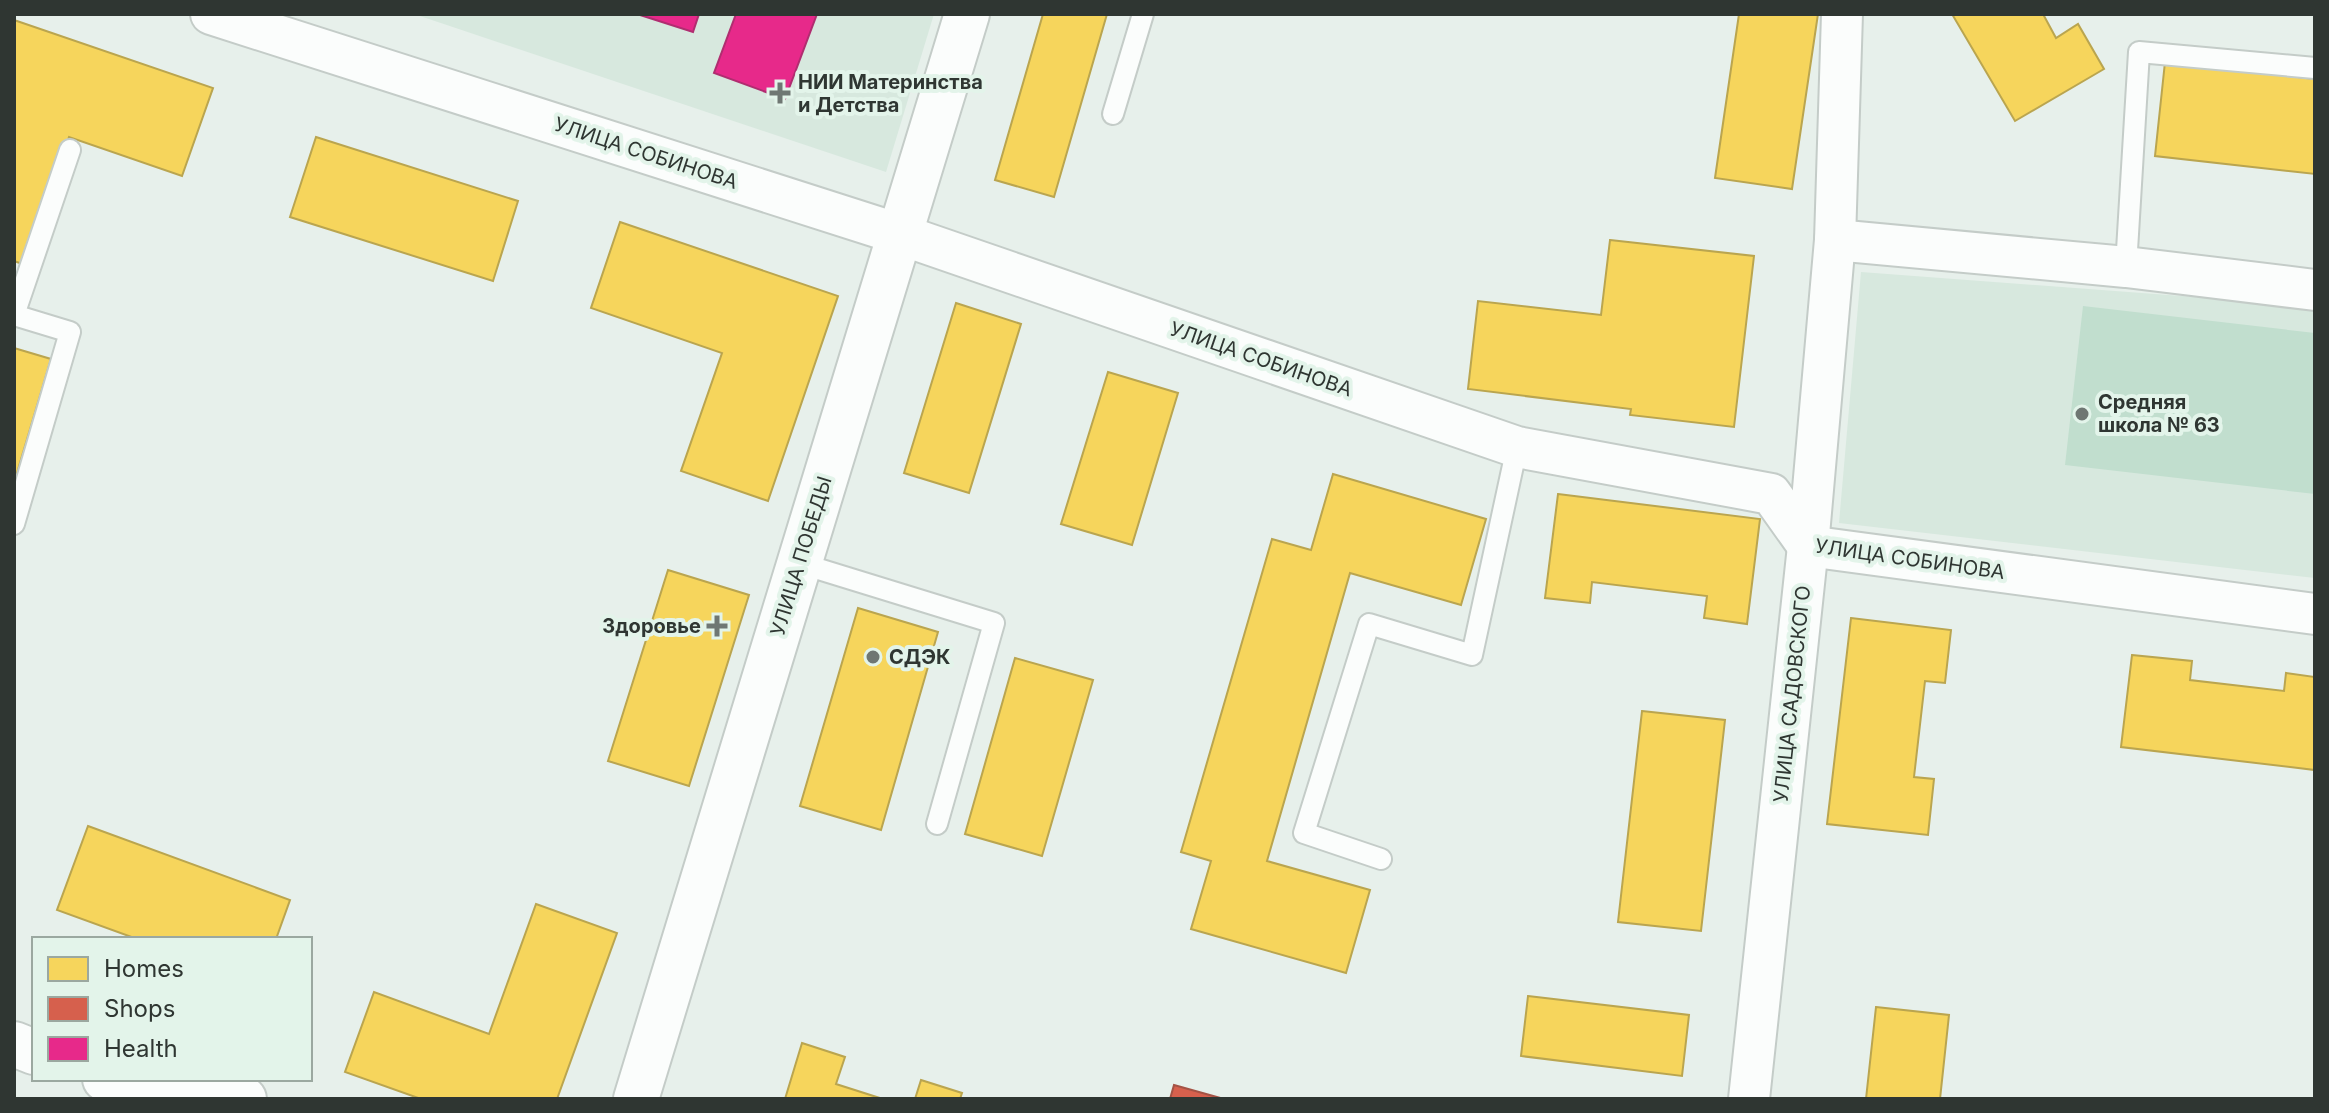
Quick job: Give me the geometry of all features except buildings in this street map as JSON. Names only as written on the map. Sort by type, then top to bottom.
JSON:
[{"type":"street","name":"УЛИЦА СОБИНОВА","points":[[211,14],[899,234],[1517,447],[1771,494],[1808,546],[2315,614]]},
{"type":"street","name":"УЛИЦА ПОБЕДЫ","points":[[636,1099],[967,14]]},
{"type":"street","name":"УЛИЦА САДОВСКОГО","points":[[1749,1099],[1808,546],[1835,240],[1842,14]]},
{"type":"street","points":[[1835,240],[2126,267],[2315,290]]},
{"type":"street","points":[[196,1081],[244,1099]]},
{"type":"lane","points":[[1113,114],[1143,14]]},
{"type":"lane","points":[[2126,267],[2139,52],[2315,68]]},
{"type":"lane","points":[[14,524],[70,332],[14,315],[70,150]]},
{"type":"lane","points":[[1381,859],[1304,833],[1369,624],[1472,655],[1517,447]]},
{"type":"lane","points":[[799,563],[994,623],[937,824]]},
{"type":"shaded area","name":"НИИ Материнства и Детства","points":[[414,14],[934,14],[886,172]]},
{"type":"shaded area","name":"Средняя школа № 63","points":[[1861,272],[2315,306],[2315,578],[1839,523]]},
{"type":"green space","points":[[2083,306],[2315,333],[2315,494],[2065,465]]},
{"type":"place","name":"НИИ Материнства и Детства","points":[[780,93]]},
{"type":"place","name":"Средняя школа № 63","points":[[2082,414]]},
{"type":"place","name":"Здоровье","points":[[717,626]]},
{"type":"place","name":"СДЭК","points":[[873,657]]}]
